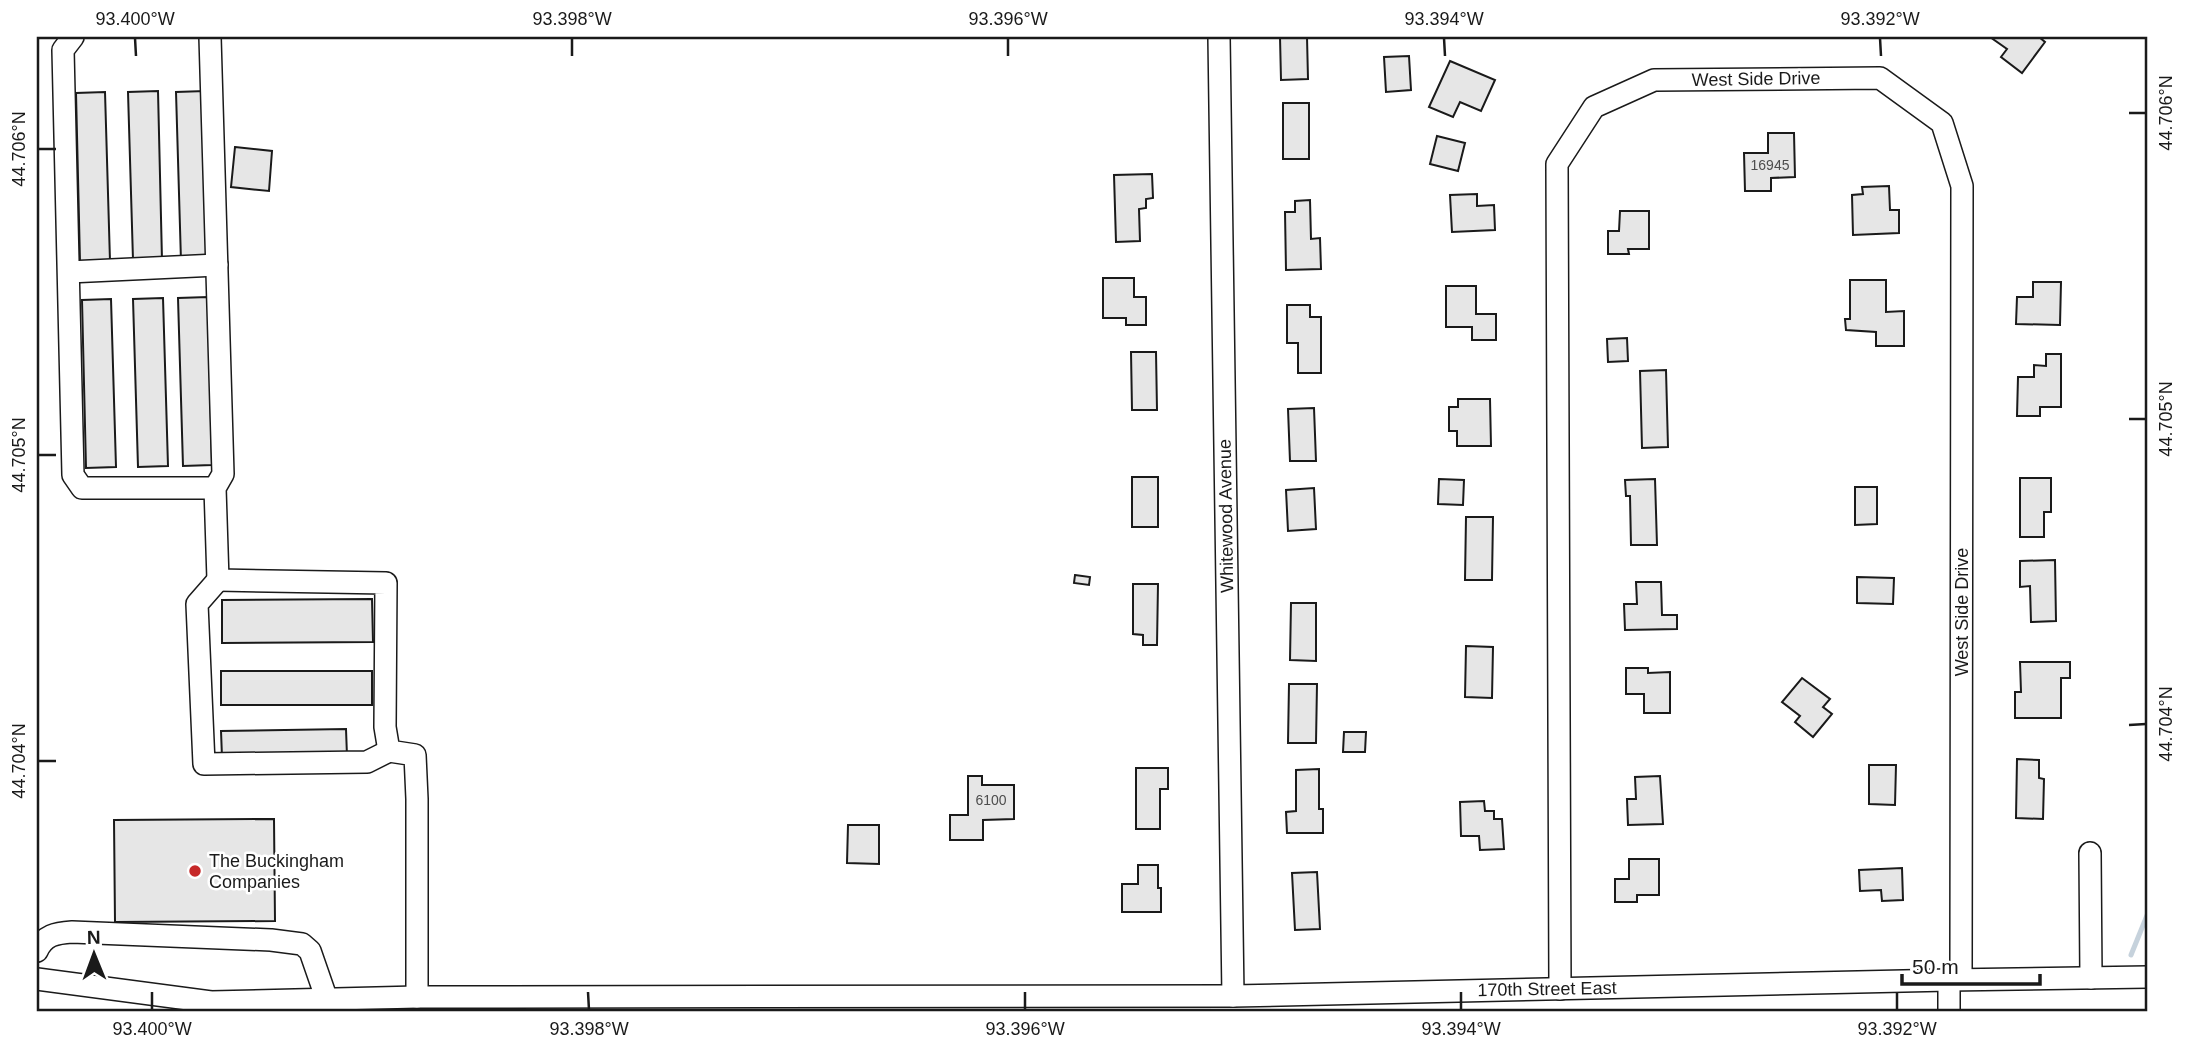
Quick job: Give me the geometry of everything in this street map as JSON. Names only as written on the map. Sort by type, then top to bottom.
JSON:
[{"type":"street","points":[[74,37],[63,50],[74,475],[82,488],[215,488]]},
{"type":"street","points":[[210,37],[223,474],[215,488],[218,580],[197,604],[204,764],[367,762],[389,751],[415,755],[417,997]]},
{"type":"street","name":"Whitewood Avenue","points":[[1219,37],[1233,996]]},
{"type":"street","name":"West Side Drive","points":[[1560,989],[1557,164],[1594,107],[1654,80],[1880,78],[1942,123],[1962,186],[1955,980],[1950,1011]]},
{"type":"street","points":[[69,272],[217,265]]},
{"type":"street","points":[[218,580],[386,583],[385,727],[389,751]]},
{"type":"street","points":[[2090,853],[2091,978]]},
{"type":"street","points":[[37,951],[41,941],[54,933],[72,932],[302,943],[310,951],[327,1000]]},
{"type":"street","name":"170th Street East","points":[[37,979],[211,1002],[417,997],[516,1004],[679,1004],[1233,996],[2148,977]]},
{"type":"building","points":[[1280,37],[1307,37],[1308,79],[1281,80]]},
{"type":"building","points":[[1990,37],[2039,37],[2045,42],[2022,73],[2001,57],[2007,49]]},
{"type":"building","points":[[1409,56],[1411,90],[1386,92],[1384,57]]},
{"type":"building","points":[[1450,61],[1495,80],[1481,111],[1460,102],[1453,117],[1429,107]]},
{"type":"building","points":[[158,91],[162,260],[133,260],[128,92]]},
{"type":"building","points":[[205,91],[210,260],[181,261],[176,92]]},
{"type":"building","points":[[105,92],[110,261],[80,262],[76,93]]},
{"type":"building","points":[[1283,103],[1309,103],[1309,159],[1283,159]]},
{"type":"building","points":[[1768,133],[1794,133],[1795,177],[1771,178],[1771,191],[1745,191],[1744,153],[1768,153]]},
{"type":"building","points":[[1437,136],[1465,143],[1458,171],[1430,164]]},
{"type":"building","points":[[235,147],[272,151],[269,191],[231,187]]},
{"type":"building","points":[[1152,174],[1153,198],[1146,199],[1146,208],[1139,209],[1140,241],[1116,242],[1114,175]]},
{"type":"building","points":[[1889,186],[1890,210],[1899,210],[1899,233],[1853,235],[1852,195],[1863,194],[1862,187]]},
{"type":"building","points":[[1477,194],[1477,206],[1494,205],[1495,230],[1452,232],[1450,195]]},
{"type":"building","points":[[1310,200],[1311,239],[1320,238],[1321,269],[1286,270],[1285,212],[1295,212],[1295,201]]},
{"type":"building","points":[[1620,211],[1649,211],[1649,249],[1628,249],[1629,254],[1608,254],[1608,231],[1619,231]]},
{"type":"building","points":[[1103,278],[1134,278],[1134,297],[1146,297],[1146,325],[1126,325],[1126,318],[1103,318]]},
{"type":"building","points":[[1850,280],[1886,280],[1886,312],[1904,311],[1904,346],[1876,346],[1876,332],[1846,330],[1845,319],[1850,319]]},
{"type":"building","points":[[2033,282],[2061,282],[2060,325],[2016,324],[2017,297],[2033,297]]},
{"type":"building","points":[[1446,286],[1476,286],[1476,314],[1496,314],[1496,340],[1472,340],[1472,327],[1446,327]]},
{"type":"building","points":[[208,297],[212,465],[183,466],[178,298]]},
{"type":"building","points":[[163,298],[168,466],[138,467],[133,299]]},
{"type":"building","points":[[111,299],[116,467],[86,468],[82,300]]},
{"type":"building","points":[[1287,305],[1310,305],[1310,317],[1321,317],[1321,373],[1298,373],[1298,343],[1287,343]]},
{"type":"building","points":[[1627,338],[1628,361],[1608,362],[1607,339]]},
{"type":"building","points":[[1131,352],[1156,352],[1157,410],[1132,410]]},
{"type":"building","points":[[2046,354],[2061,354],[2061,407],[2040,407],[2040,416],[2017,416],[2018,377],[2034,377],[2034,365],[2046,366]]},
{"type":"building","points":[[1666,370],[1668,447],[1642,448],[1640,371]]},
{"type":"building","points":[[1458,399],[1490,399],[1491,446],[1457,446],[1457,431],[1449,431],[1449,407],[1458,407]]},
{"type":"building","points":[[1314,408],[1316,461],[1290,461],[1288,409]]},
{"type":"building","points":[[1132,477],[1158,477],[1158,527],[1132,527]]},
{"type":"building","points":[[2020,478],[2051,478],[2051,512],[2044,512],[2044,537],[2020,537]]},
{"type":"building","points":[[1439,479],[1464,480],[1463,505],[1438,504]]},
{"type":"building","points":[[1655,479],[1657,545],[1631,545],[1630,496],[1626,496],[1625,480]]},
{"type":"building","points":[[1855,487],[1877,487],[1877,524],[1855,525]]},
{"type":"building","points":[[1314,488],[1316,529],[1288,531],[1286,490]]},
{"type":"building","points":[[1466,517],[1493,517],[1492,580],[1465,580]]},
{"type":"building","points":[[2055,560],[2056,621],[2031,622],[2030,586],[2020,587],[2020,561]]},
{"type":"building","points":[[1075,575],[1090,577],[1089,585],[1074,583]]},
{"type":"building","points":[[1857,577],[1894,578],[1893,604],[1857,603]]},
{"type":"building","points":[[1636,582],[1661,582],[1662,615],[1677,615],[1677,629],[1625,630],[1624,604],[1637,604]]},
{"type":"building","points":[[1133,584],[1158,584],[1157,645],[1143,645],[1143,635],[1133,634]]},
{"type":"building","points":[[372,599],[373,642],[222,643],[222,600]]},
{"type":"building","points":[[1291,603],[1316,603],[1316,661],[1290,660]]},
{"type":"building","points":[[1466,646],[1493,647],[1492,698],[1465,697]]},
{"type":"building","points":[[2020,662],[2070,662],[2070,678],[2061,678],[2061,718],[2015,718],[2015,692],[2021,692]]},
{"type":"building","points":[[1626,668],[1648,668],[1648,673],[1670,672],[1670,713],[1644,713],[1644,694],[1626,694]]},
{"type":"building","points":[[221,671],[372,671],[372,705],[221,705]]},
{"type":"building","points":[[1802,678],[1830,699],[1823,707],[1832,714],[1813,737],[1795,722],[1800,716],[1782,702]]},
{"type":"building","points":[[1289,684],[1317,684],[1316,743],[1288,743]]},
{"type":"building","points":[[346,729],[347,756],[222,757],[221,731]]},
{"type":"building","points":[[1344,732],[1366,732],[1365,752],[1343,752]]},
{"type":"building","points":[[2017,759],[2039,760],[2039,778],[2044,779],[2043,819],[2016,818]]},
{"type":"building","points":[[1869,765],[1896,765],[1895,805],[1869,804]]},
{"type":"building","points":[[1136,768],[1168,768],[1168,789],[1160,789],[1160,829],[1136,829]]},
{"type":"building","points":[[1319,769],[1319,809],[1323,809],[1323,833],[1287,833],[1286,812],[1296,811],[1296,770]]},
{"type":"building","points":[[968,776],[982,776],[982,785],[1014,785],[1014,819],[983,820],[983,840],[950,840],[950,815],[968,815]]},
{"type":"building","points":[[1660,776],[1663,824],[1628,825],[1627,799],[1636,799],[1635,777]]},
{"type":"building","points":[[1484,801],[1485,811],[1494,811],[1494,819],[1502,819],[1504,849],[1480,850],[1479,836],[1461,836],[1460,802]]},
{"type":"building","name":"The Buckingham Companies","points":[[274,819],[275,921],[115,922],[114,820]]},
{"type":"building","points":[[848,825],[879,825],[879,864],[847,863]]},
{"type":"building","points":[[1629,859],[1659,859],[1659,895],[1637,895],[1637,902],[1615,902],[1615,879],[1629,879]]},
{"type":"building","points":[[1138,865],[1158,865],[1161,912],[1122,912],[1122,884],[1138,884]]},
{"type":"building","points":[[1902,868],[1903,900],[1882,901],[1881,890],[1860,891],[1859,870]]},
{"type":"building","points":[[1317,872],[1320,929],[1295,930],[1292,873]]},
{"type":"waterway","points":[[2131,955],[2148,913]]},
{"type":"place","name":"The Buckingham Companies","points":[[195,871]]}]
